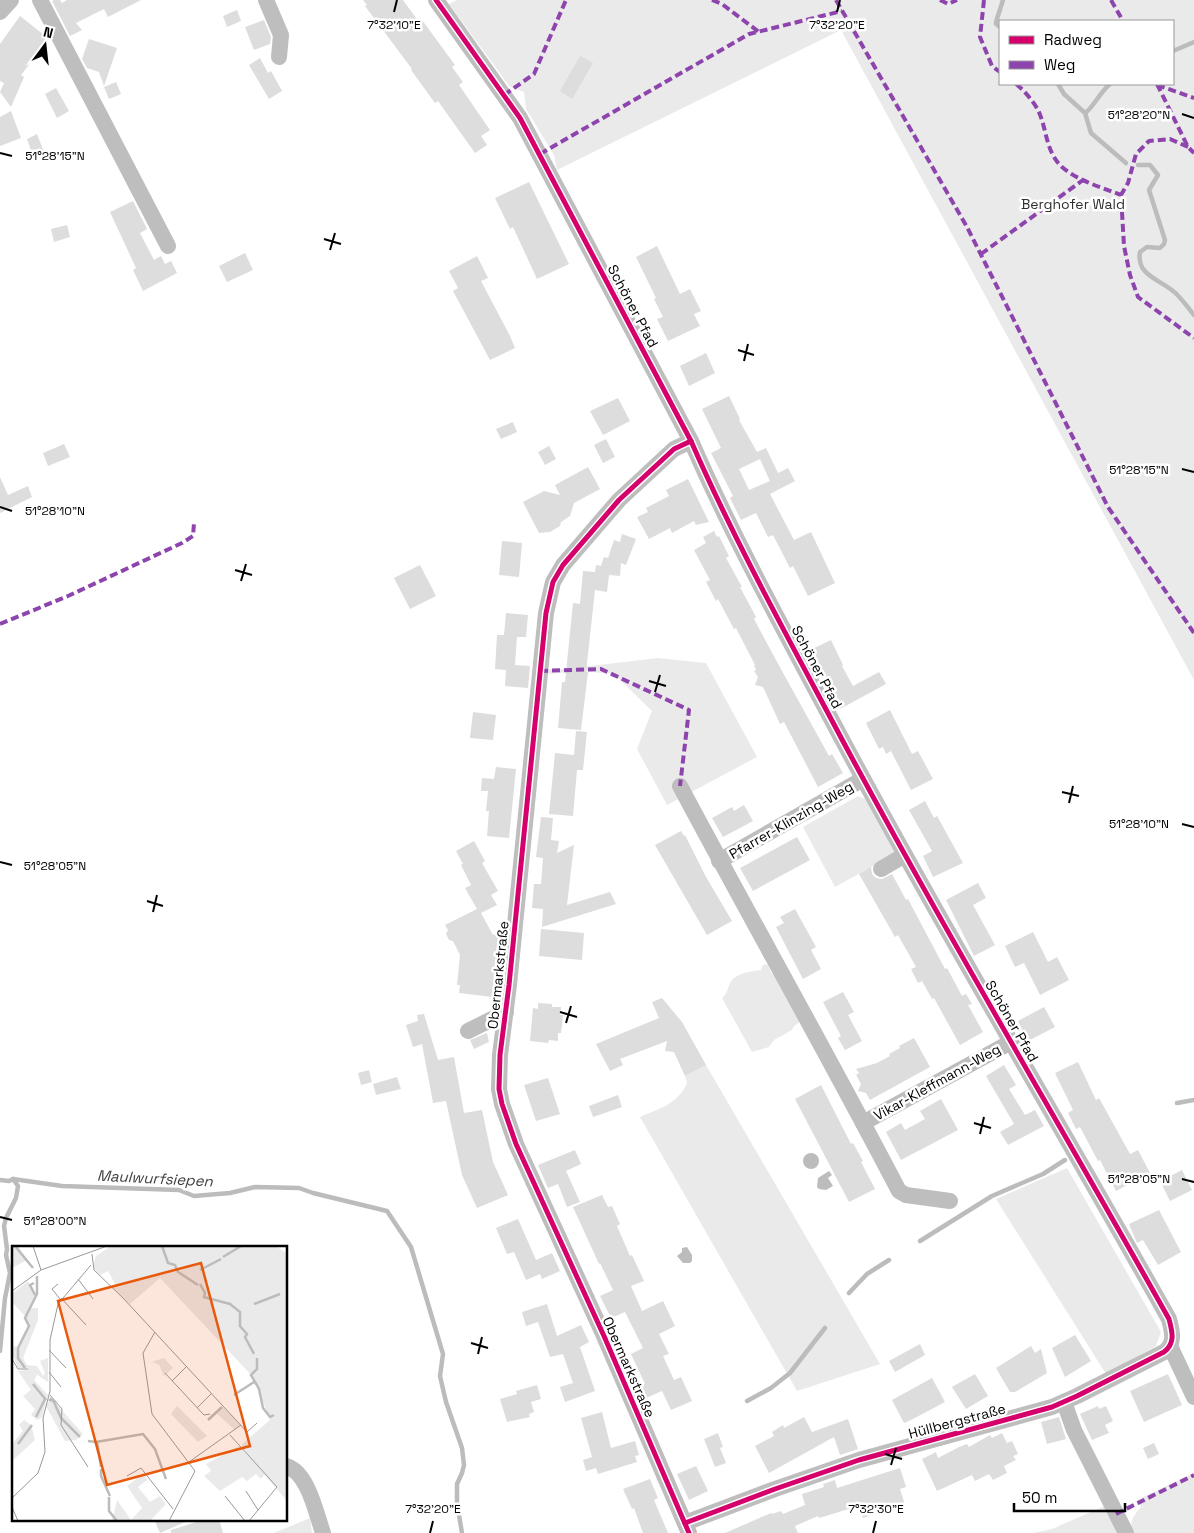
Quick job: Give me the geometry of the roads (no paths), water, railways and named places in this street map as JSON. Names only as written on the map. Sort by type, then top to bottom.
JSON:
[{"type":"street","points":[[0,12],[11,0]]},
{"type":"street","points":[[40,0],[168,246]]},
{"type":"street","points":[[266,0],[281,34],[279,57]]},
{"type":"street","name":"Schöner Pfad","points":[[436,0],[520,118],[691,441],[726,515],[807,675],[863,779],[1010,1042],[1169,1319],[1173,1340],[1170,1346]]},
{"type":"street","name":"Obermarkstraße","points":[[687,1528],[508,1123],[502,1104],[499,1072],[546,613],[553,582],[563,565],[619,500],[674,449],[691,441]]},
{"type":"street","name":"Pfarrer-Klinzing-Weg","points":[[719,861],[863,779]]},
{"type":"street","name":"Pfarrer-Klinzing-Weg","points":[[680,786],[719,861],[792,991]]},
{"type":"street","points":[[880,869],[905,855]]},
{"type":"street","name":"Vikar-Kleffmann-Weg","points":[[792,991],[899,1191],[902,1194],[950,1201]]},
{"type":"street","points":[[468,1031],[506,1012]]},
{"type":"street","name":"Vikar-Kleffmann-Weg","points":[[863,1123],[1010,1042]]},
{"type":"street","points":[[1170,1346],[1194,1397]]},
{"type":"street","name":"Hüllbergstraße","points":[[687,1528],[775,1489],[859,1460],[1064,1402],[1164,1352],[1170,1346]]},
{"type":"street","points":[[1064,1402],[1074,1430],[1126,1533]]},
{"type":"street","points":[[288,1467],[296,1471],[304,1480],[322,1533]]},
{"type":"waterway","points":[[999,26],[996,22],[1003,0]]},
{"type":"waterway","points":[[1174,51],[1194,42]]},
{"type":"waterway","points":[[1059,85],[1064,94],[1085,113],[1091,133],[1126,163]]},
{"type":"waterway","points":[[1085,113],[1109,85]]},
{"type":"waterway","points":[[1138,165],[1150,165],[1158,175],[1149,190],[1165,240],[1160,248],[1147,247],[1140,252],[1142,266],[1150,276],[1176,293],[1194,315]]},
{"type":"waterway","points":[[1177,1103],[1194,1100]]},
{"type":"waterway","points":[[920,1241],[992,1196],[1043,1174],[1065,1160]]},
{"type":"waterway","name":"Maulwurfsiepen","points":[[0,1180],[9,1181],[13,1179],[62,1186],[179,1190],[194,1196],[230,1193],[255,1187],[299,1188],[387,1211],[411,1247],[443,1354],[440,1376],[446,1402],[462,1448],[464,1465],[457,1484],[457,1503],[462,1533]]},
{"type":"waterway","points":[[0,1351],[5,1298],[10,1273],[6,1255],[4,1226],[16,1198],[18,1186],[13,1179]]},
{"type":"waterway","points":[[849,1293],[867,1274],[889,1260]]},
{"type":"waterway","points":[[747,1401],[771,1388],[790,1373],[825,1328]]},
{"type":"park label","name":"Berghofer Wald","points":[[1073,204]]}]
